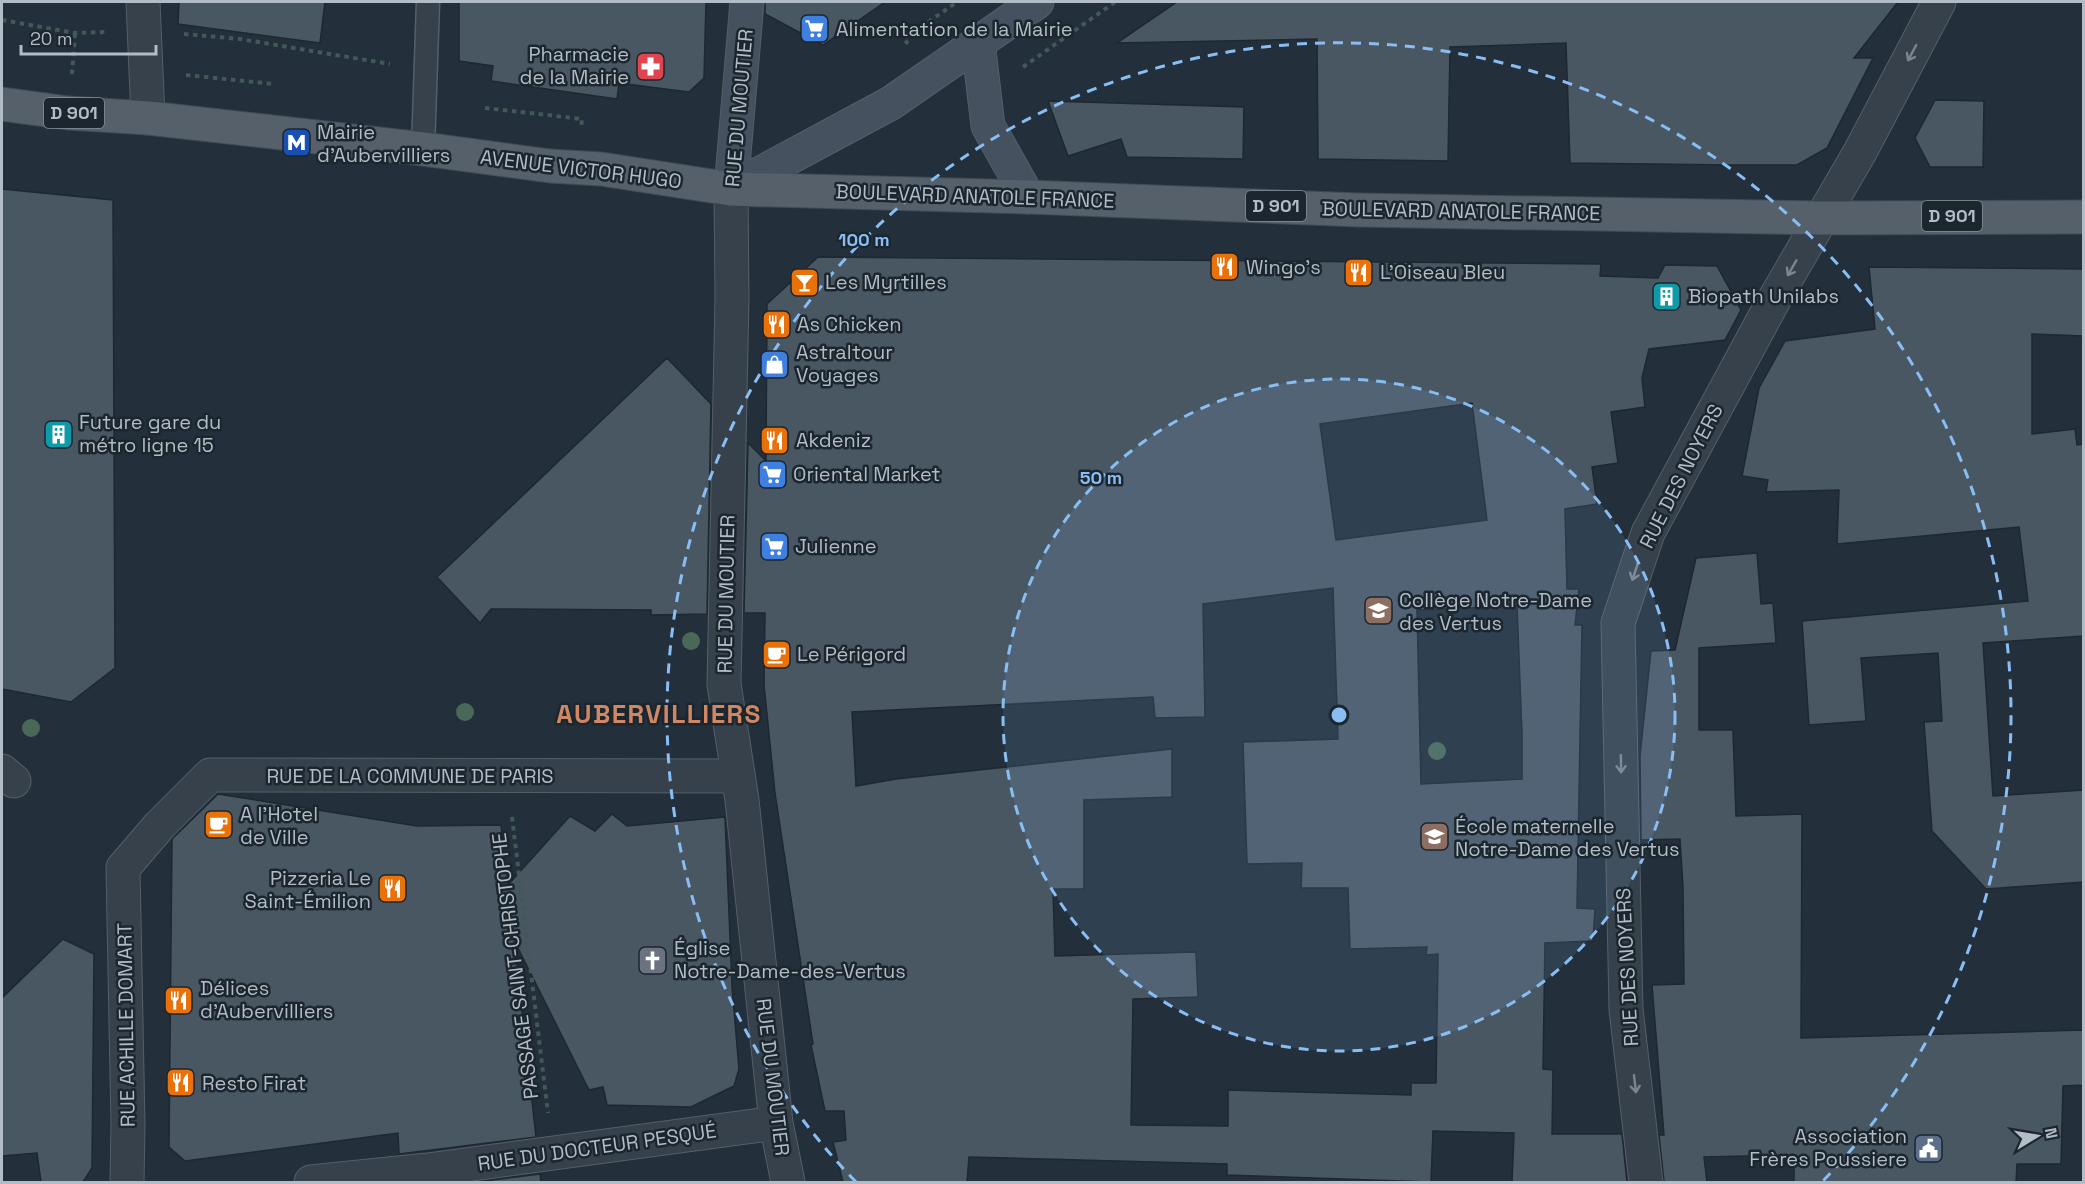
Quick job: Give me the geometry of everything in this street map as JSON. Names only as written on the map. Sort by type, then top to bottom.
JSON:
[{"type":"main road","name":"RUE DU MOUTIER","points":[[731,189],[747,2]]},
{"type":"main road","points":[[731,189],[891,104],[1037,2]]},
{"type":"main road","points":[[978,42],[988,126],[1028,197]]},
{"type":"main road","name":"AVENUE VICTOR HUGO","points":[[2,104],[68,113],[147,118],[423,149],[550,166],[601,170],[731,189]]},
{"type":"main road","name":"BOULEVARD ANATOLE FRANCE","points":[[731,189],[1028,197],[1359,210],[1821,218],[2084,217]]},
{"type":"street","name":"RUE DES NOYERS","points":[[1646,1182],[1626,1009],[1618,623],[1648,533],[1775,298],[1860,152],[1939,2]]},
{"type":"street","points":[[143,16],[147,118]]},
{"type":"street","name":"RUE DU MOUTIER","points":[[731,189],[732,298],[724,684],[740,788],[776,1123],[788,1182]]},
{"type":"street","name":"RUE DE LA COMMUNE DE PARIS","points":[[123,868],[159,826],[210,774],[508,776],[740,788]]},
{"type":"street","name":"RUE ACHILLE DOMART","points":[[123,868],[127,1182]]},
{"type":"street","name":"RUE DU DOCTEUR PESQUÉ","points":[[311,1182],[428,1170],[776,1123]]},
{"type":"lane","points":[[423,149],[428,2]]},
{"type":"path","points":[[2,20],[75,33],[143,16],[240,39],[424,69]]},
{"type":"path","points":[[205,76],[274,84]]},
{"type":"path","points":[[485,108],[549,116]]},
{"type":"path","name":"PASSAGE SAINT-CHRISTOPHE","points":[[508,776],[553,1153]]},
{"type":"building","points":[[179,2],[325,2],[320,43],[178,24]]},
{"type":"building","points":[[459,2],[706,2],[704,78],[689,92],[619,83],[617,99],[491,81],[493,66],[459,61]]},
{"type":"building","points":[[765,2],[885,2],[823,45],[765,14]]},
{"type":"building","points":[[1177,2],[1898,2],[1854,58],[1873,58],[1827,148],[1797,165],[1732,165],[1570,163],[1566,43],[1450,47],[1448,161],[1318,159],[1317,39],[1117,43]]},
{"type":"building","points":[[1935,100],[1984,101],[1983,167],[1930,167],[1915,138]]},
{"type":"building","points":[[1048,101],[1244,107],[1243,159],[1127,157],[1121,139],[1068,156]]},
{"type":"building","name":"Future gare du métro ligne 15","points":[[2,189],[113,200],[115,668],[71,702],[2,689]]},
{"type":"building","points":[[818,257],[1601,264],[1600,276],[1658,278],[1665,265],[1717,266],[1741,310],[1725,340],[1649,349],[1642,378],[1645,407],[1611,412],[1618,463],[1592,467],[1597,504],[1565,509],[1567,589],[1579,589],[1575,625],[1582,625],[1577,908],[1595,909],[1593,941],[1545,943],[1543,1069],[1553,1070],[1552,1134],[1622,1134],[1627,1182],[1512,1182],[1514,1133],[1433,1131],[1431,1182],[1227,1175],[1227,1164],[969,1157],[967,1182],[843,1182],[833,1142],[846,1140],[844,1111],[825,1111],[811,1045],[813,1044],[775,793],[764,685],[765,613],[744,613],[748,443],[766,461],[767,304]],"holes":[[[1472,403],[1487,520],[1336,540],[1320,424]],[[1333,588],[1338,739],[1243,742],[1247,864],[1302,863],[1301,888],[1348,888],[1350,949],[1427,947],[1426,955],[1438,954],[1436,1083],[1411,1083],[1411,1095],[1228,1090],[1228,1126],[1131,1125],[1133,999],[1198,997],[1196,952],[1055,956],[1053,889],[1084,889],[1084,800],[1172,797],[1172,749],[896,779],[856,786],[852,712],[1153,697],[1155,718],[1205,717],[1203,604]],[[1517,606],[1522,779],[1421,784],[1417,610]]]},
{"type":"building","points":[[1869,267],[2084,269],[2084,336],[2032,334],[2032,434],[2075,429],[2077,445],[2084,444],[2084,636],[1983,643],[1993,796],[2084,790],[2084,882],[1986,889],[1932,831],[1924,722],[1942,721],[1938,653],[1861,658],[1866,721],[1809,725],[1802,621],[2028,601],[2019,527],[1837,544],[1839,490],[1766,492],[1768,480],[1742,476],[1759,388],[1785,341],[1875,329]]},
{"type":"building","points":[[667,358],[711,404],[707,614],[651,615],[651,610],[491,609],[480,623],[437,577]]},
{"type":"building","points":[[1757,553],[1761,604],[1773,603],[1776,643],[1699,648],[1699,730],[1733,730],[1736,816],[1802,814],[1801,1038],[2084,1030],[2084,1085],[2063,1086],[2061,1164],[2017,1164],[2016,1182],[1794,1182],[1794,1155],[1704,1157],[1707,1182],[1664,1182],[1659,1135],[1664,1135],[1652,985],[1684,984],[1683,887],[1680,839],[1641,840],[1640,756],[1651,651],[1675,650],[1696,558]]},
{"type":"building","points":[[218,794],[417,826],[501,825],[508,885],[570,816],[595,831],[612,814],[627,826],[725,817],[732,986],[739,1069],[734,1086],[691,1107],[607,1105],[603,1087],[589,1090],[514,940],[536,1137],[399,1154],[398,1133],[185,1161],[169,1147],[172,839]]},
{"type":"building","points":[[63,939],[94,954],[92,1168],[83,1182],[41,1182],[37,1153],[2,1156],[2,998]]},
{"type":"building","points":[[540,1174],[541,1182],[476,1182]]},
{"type":"place","name":"Alimentation de la Mairie","points":[[815,29]]},
{"type":"place","name":"Pharmacie de la Mairie","points":[[650,66]]},
{"type":"place","name":"Mairie d'Aubervilliers","points":[[296,143]]},
{"type":"place","name":"Wingo’s","points":[[1225,267]]},
{"type":"place","name":"L'Oiseau Bleu","points":[[1359,272]]},
{"type":"place","name":"Les Myrtilles","points":[[804,282]]},
{"type":"place","name":"Biopath Unilabs","points":[[1667,296]]},
{"type":"place","name":"As Chicken","points":[[776,324]]},
{"type":"place","name":"Astraltour Voyages","points":[[775,364]]},
{"type":"place","name":"Future gare du métro ligne 15","points":[[58,434]]},
{"type":"place","name":"Akdeniz","points":[[775,440]]},
{"type":"place","name":"Oriental Market","points":[[772,474]]},
{"type":"place","name":"Julienne","points":[[774,546]]},
{"type":"place","name":"Collège Notre-Dame des Vertus","points":[[1378,611]]},
{"type":"place","name":"Le Périgord","points":[[776,654]]},
{"type":"place","name":"A l'Hotel de Ville","points":[[219,825]]},
{"type":"place","name":"École maternelle Notre-Dame des Vertus","points":[[1434,837]]},
{"type":"place","name":"Pizzeria Le Saint-Émilion","points":[[392,889]]},
{"type":"place","name":"Église Notre-Dame-des-Vertus","points":[[653,960]]},
{"type":"place","name":"Délices d'Aubervilliers","points":[[179,1000]]},
{"type":"place","name":"Resto Firat","points":[[181,1083]]},
{"type":"place","name":"Association Frères Poussiere","points":[[1928,1148]]},
{"type":"district","name":"AUBERVILLIERS","points":[[659,714]]}]
